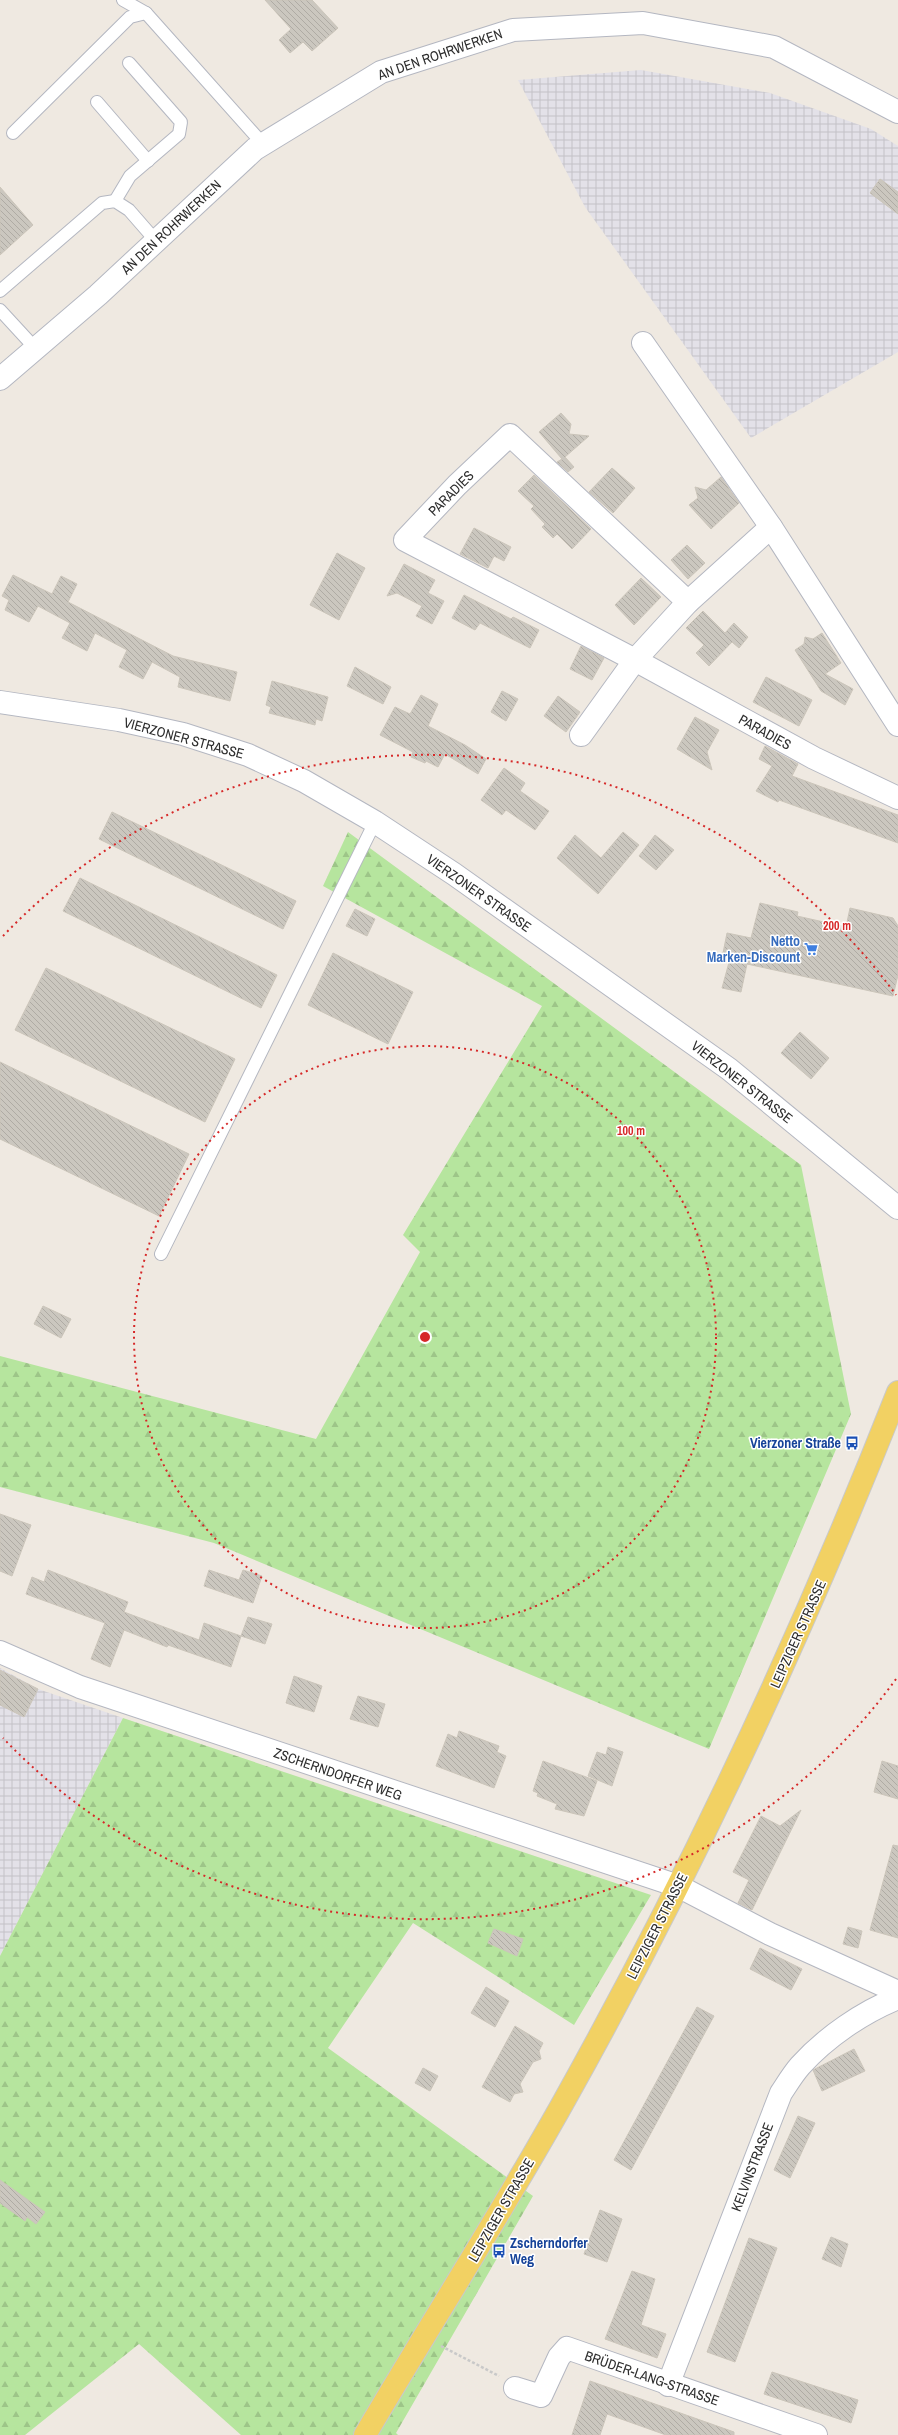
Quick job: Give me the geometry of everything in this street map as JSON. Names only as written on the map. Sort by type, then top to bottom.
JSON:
[{"type":"main road","name":"LEIPZIGER STRASSE","points":[[365,2435],[483,2242],[564,2101],[678,1886],[730,1782],[828,1567],[898,1392]]},
{"type":"street","name":"AN DEN ROHRWERKEN","points":[[0,378],[156,241],[255,148],[381,72],[513,30],[643,23],[774,47],[898,112]]},
{"type":"street","points":[[643,343],[771,527],[898,725]]},
{"type":"street","name":"PARADIES","points":[[688,602],[510,435],[457,485],[405,540],[635,660],[814,758],[898,798]]},
{"type":"street","points":[[581,735],[635,660],[688,602],[771,527]]},
{"type":"street","name":"VIERZONER STRASSE","points":[[0,702],[120,720],[182,734],[248,755],[304,781],[375,822],[454,874],[729,1069],[898,1208]]},
{"type":"street","name":"ZSCHERNDORFER WEG","points":[[0,1652],[80,1687],[678,1886]]},
{"type":"street","points":[[678,1886],[770,1934],[898,1992]]},
{"type":"street","name":"KELVINSTRASSE","points":[[668,2384],[781,2093],[799,2066],[822,2045],[875,2007],[898,1998]]},
{"type":"street","name":"BRÜDER-LANG-STRASSE","points":[[515,2388],[541,2396],[559,2357],[567,2348],[816,2435]]},
{"type":"lane","points":[[123,0],[146,13],[263,144]]},
{"type":"lane","points":[[13,133],[130,17],[146,13]]},
{"type":"lane","points":[[115,201],[130,176],[179,134],[181,122],[129,63]]},
{"type":"lane","points":[[97,102],[148,161]]},
{"type":"lane","points":[[0,291],[102,203],[115,201],[129,210],[156,241]]},
{"type":"lane","points":[[0,310],[35,348]]},
{"type":"lane","points":[[161,1254],[375,822]]},
{"type":"path","points":[[445,2348],[483,2368]]},
{"type":"shaded area","points":[[641,70],[770,93],[871,129],[898,146],[898,352],[751,438],[585,207],[518,80]]},
{"type":"shaded area","points":[[0,1668],[38,1689],[123,1718],[0,1956]]},
{"type":"green space","points":[[348,832],[801,1165],[851,1414],[709,1749],[214,1543],[0,1487],[0,1356],[316,1439],[420,1252],[403,1235],[542,1006],[323,886]]},
{"type":"green space","points":[[123,1718],[651,1895],[574,2025],[413,1923],[328,2048],[533,2196],[396,2433],[398,2435],[241,2435],[139,2344],[25,2435],[0,2435],[0,1956]]},
{"type":"building","points":[[265,0],[312,0],[338,28],[312,51],[303,42],[290,53],[279,40],[291,29]]},
{"type":"building","points":[[880,179],[898,192],[898,214],[870,193]]},
{"type":"building","points":[[0,187],[33,225],[0,255]]},
{"type":"building","points":[[561,413],[571,424],[569,434],[589,436],[565,457],[574,467],[568,472],[557,462],[562,459],[539,432]]},
{"type":"building","points":[[612,468],[635,488],[613,513],[589,492]]},
{"type":"building","points":[[534,475],[591,529],[572,549],[557,534],[553,538],[542,527],[545,524],[531,509],[534,506],[518,491]]},
{"type":"building","points":[[721,477],[739,503],[711,529],[689,505],[698,498],[695,487],[706,490]]},
{"type":"building","points":[[474,528],[511,547],[504,561],[494,556],[488,568],[460,554]]},
{"type":"building","points":[[687,545],[705,563],[688,579],[671,560]]},
{"type":"building","points":[[337,553],[365,568],[339,620],[310,605]]},
{"type":"building","points":[[404,564],[435,580],[428,593],[444,601],[432,624],[416,616],[422,606],[397,593],[387,596]]},
{"type":"building","points":[[13,575],[52,594],[61,576],[77,584],[68,602],[173,656],[237,672],[230,701],[178,687],[180,677],[152,662],[143,679],[119,667],[127,650],[95,633],[87,651],[62,638],[70,623],[38,606],[29,622],[5,610],[9,600],[2,596]]},
{"type":"building","points":[[641,578],[661,597],[634,625],[615,605]]},
{"type":"building","points":[[464,595],[511,619],[513,617],[539,630],[530,648],[480,623],[475,630],[452,618]]},
{"type":"building","points":[[703,611],[725,633],[734,623],[748,637],[739,648],[732,642],[709,666],[696,653],[704,645],[686,628]]},
{"type":"building","points":[[822,633],[841,663],[825,674],[853,689],[845,705],[821,691],[795,650],[804,644],[805,637],[813,639]]},
{"type":"building","points":[[581,646],[604,658],[592,680],[570,669]]},
{"type":"building","points":[[355,667],[391,687],[383,704],[347,686]]},
{"type":"building","points":[[766,677],[812,700],[799,726],[753,702]]},
{"type":"building","points":[[272,681],[328,697],[322,721],[316,719],[315,725],[269,713],[271,707],[266,705]]},
{"type":"building","points":[[502,691],[518,699],[506,721],[491,712]]},
{"type":"building","points":[[421,695],[438,704],[428,726],[465,745],[486,759],[478,774],[445,754],[438,767],[426,761],[425,763],[411,757],[413,752],[380,735],[395,707],[410,714]]},
{"type":"building","points":[[558,696],[580,712],[566,732],[544,716]]},
{"type":"building","points":[[695,717],[719,730],[707,752],[712,770],[677,749]]},
{"type":"building","points":[[765,746],[798,764],[792,776],[898,815],[898,843],[779,800],[778,802],[756,791],[772,766],[759,759]]},
{"type":"building","points":[[504,768],[525,783],[520,791],[549,811],[535,830],[506,810],[502,815],[481,800]]},
{"type":"building","points":[[112,812],[296,901],[283,929],[99,839]]},
{"type":"building","points":[[623,832],[639,845],[598,894],[557,858],[575,835],[601,858]]},
{"type":"building","points":[[655,835],[674,850],[656,870],[639,856]]},
{"type":"building","points":[[80,878],[277,975],[261,1008],[63,911]]},
{"type":"building","name":"Netto Marken-Discount","points":[[760,903],[798,912],[797,916],[846,927],[850,908],[893,918],[898,926],[898,975],[893,996],[747,964],[741,992],[722,988],[731,955],[723,953],[727,933],[751,938]]},
{"type":"building","points":[[355,909],[375,919],[367,936],[346,926]]},
{"type":"building","points":[[333,953],[413,992],[388,1044],[308,1005]]},
{"type":"building","points":[[46,968],[235,1059],[205,1122],[15,1030]]},
{"type":"building","points":[[800,1032],[829,1058],[811,1079],[781,1053]]},
{"type":"building","points":[[0,1062],[189,1154],[159,1216],[0,1139]]},
{"type":"building","points":[[43,1306],[71,1319],[61,1338],[34,1324]]},
{"type":"building","points":[[0,1514],[31,1525],[12,1576],[0,1571]]},
{"type":"building","points":[[48,1570],[128,1602],[124,1612],[199,1640],[204,1623],[241,1636],[231,1667],[168,1645],[167,1647],[124,1630],[110,1667],[91,1659],[105,1623],[26,1594],[32,1577],[44,1582]]},
{"type":"building","points":[[209,1570],[239,1580],[243,1570],[262,1576],[253,1603],[204,1586]]},
{"type":"building","points":[[248,1617],[272,1624],[265,1644],[241,1636]]},
{"type":"building","points":[[0,1670],[38,1689],[24,1717],[0,1705]]},
{"type":"building","points":[[294,1676],[322,1686],[314,1712],[286,1703]]},
{"type":"building","points":[[358,1696],[385,1704],[378,1727],[350,1719]]},
{"type":"building","points":[[459,1731],[499,1746],[497,1752],[506,1756],[494,1788],[436,1766],[448,1734],[457,1738]]},
{"type":"building","points":[[608,1747],[623,1752],[612,1786],[588,1776],[597,1752],[606,1755]]},
{"type":"building","points":[[543,1761],[597,1781],[584,1816],[555,1809],[557,1804],[537,1796],[538,1793],[533,1791]]},
{"type":"building","points":[[882,1761],[898,1766],[898,1799],[874,1792]]},
{"type":"building","points":[[801,1810],[752,1910],[738,1903],[749,1880],[733,1872],[761,1816],[780,1826]]},
{"type":"building","points":[[893,1845],[898,1846],[898,1938],[870,1930]]},
{"type":"building","points":[[848,1927],[862,1931],[858,1948],[843,1944]]},
{"type":"building","points":[[494,1929],[523,1939],[517,1956],[488,1943]]},
{"type":"building","points":[[760,1948],[802,1969],[791,1990],[750,1969]]},
{"type":"building","points":[[486,1987],[509,2001],[495,2027],[471,2013]]},
{"type":"building","points":[[697,2007],[714,2016],[631,2170],[614,2160]]},
{"type":"building","points":[[515,2026],[543,2043],[539,2051],[541,2059],[533,2062],[520,2084],[523,2092],[514,2094],[510,2102],[482,2087]]},
{"type":"building","points":[[854,2049],[865,2071],[822,2091],[813,2070]]},
{"type":"building","points":[[423,2068],[438,2076],[430,2091],[415,2083]]},
{"type":"building","points":[[798,2116],[815,2123],[790,2178],[774,2170]]},
{"type":"building","points":[[0,2180],[45,2212],[36,2224],[27,2217],[25,2221],[0,2203]]},
{"type":"building","points":[[600,2210],[622,2219],[607,2262],[584,2254]]},
{"type":"building","points":[[831,2237],[848,2244],[841,2267],[822,2259]]},
{"type":"building","points":[[749,2238],[777,2248],[735,2362],[707,2352]]},
{"type":"building","points":[[632,2271],[655,2279],[641,2325],[666,2334],[657,2358],[605,2339]]},
{"type":"building","points":[[772,2372],[858,2400],[851,2423],[764,2394]]},
{"type":"building","points":[[590,2381],[734,2432],[734,2435],[666,2435],[607,2414],[600,2435],[572,2435]]},
{"type":"place","name":"Netto Marken-Discount","points":[[811,949]]},
{"type":"place","name":"Vierzoner Straße","points":[[852,1443]]},
{"type":"place","name":"Zscherndorfer Weg","points":[[499,2251]]}]
